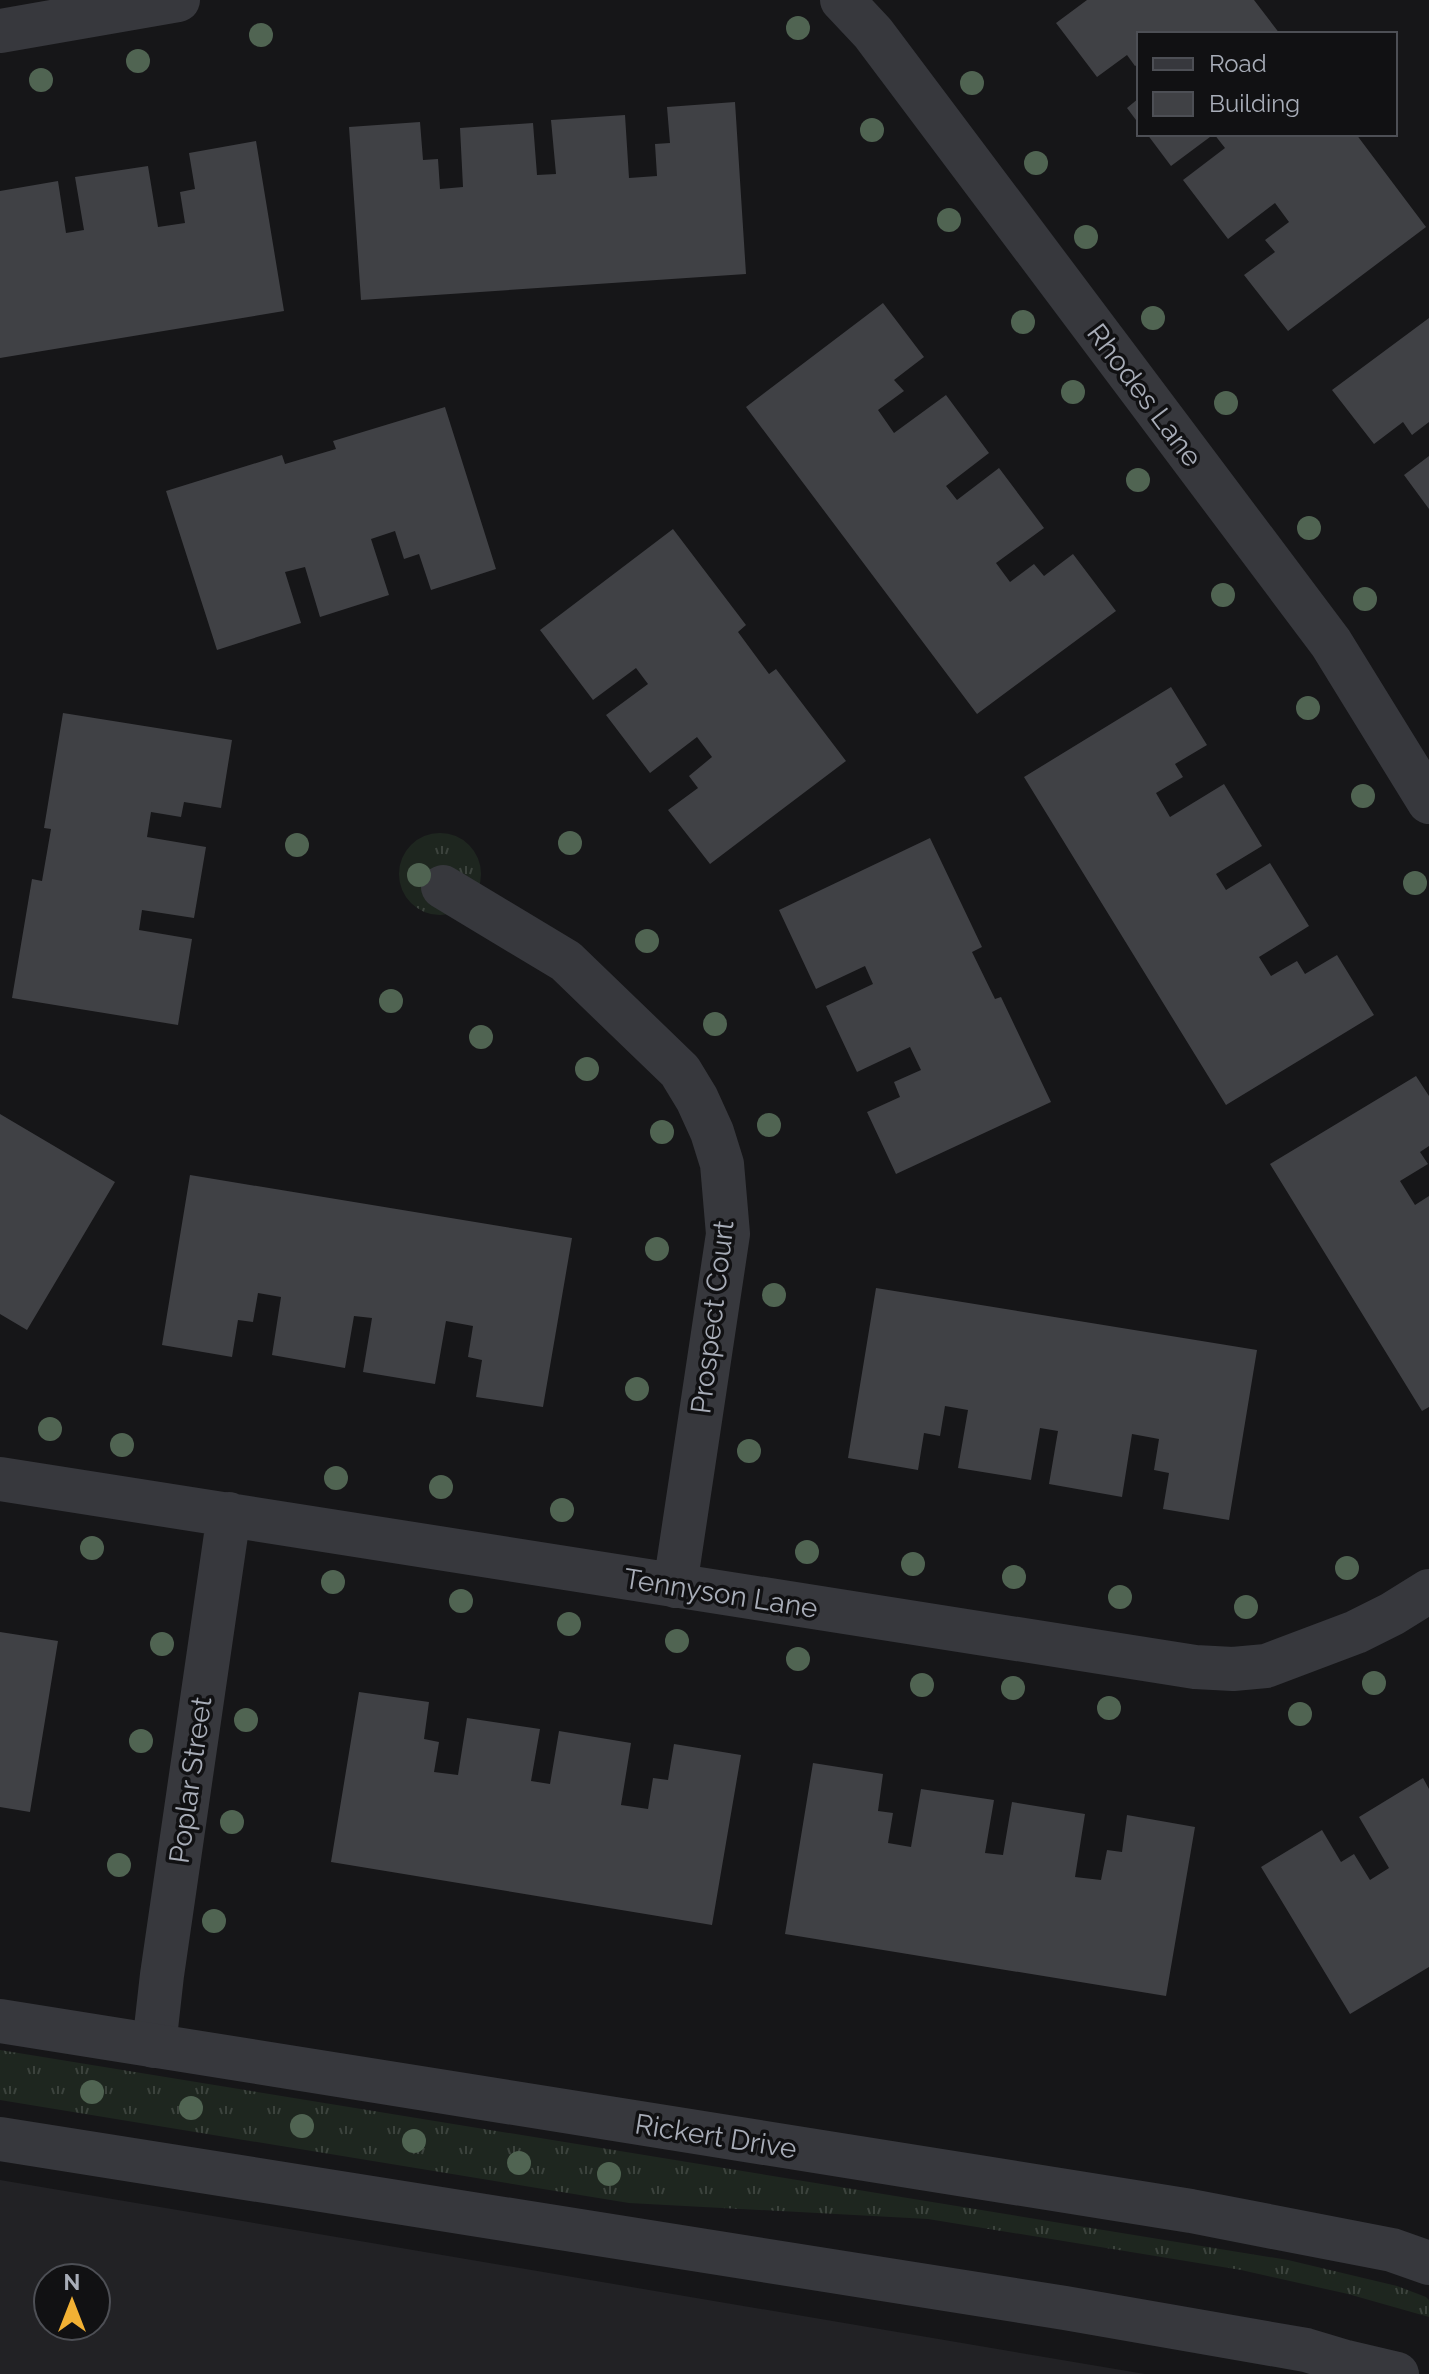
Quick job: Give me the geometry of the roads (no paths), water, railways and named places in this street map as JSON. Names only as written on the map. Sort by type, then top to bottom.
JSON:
[{"type":"street","points":[[0,31],[178,0]]},
{"type":"street","name":"Rhodes Lane","points":[[842,0],[882,45],[1331,643],[1429,802]]},
{"type":"street","name":"Prospect Court","points":[[443,887],[566,961],[680,1071],[712,1132],[722,1164],[728,1234],[675,1586]]},
{"type":"street","name":"Tennyson Lane","points":[[0,1479],[1195,1667],[1233,1669],[1266,1666],[1356,1632],[1429,1591]]},
{"type":"street","name":"Poplar Street","points":[[154,2046],[229,1514]]},
{"type":"street","name":"Rickert Drive","points":[[0,2021],[1191,2211],[1392,2250],[1429,2263]]},
{"type":"street","points":[[0,2139],[1065,2308],[1306,2350],[1397,2374]]}]
